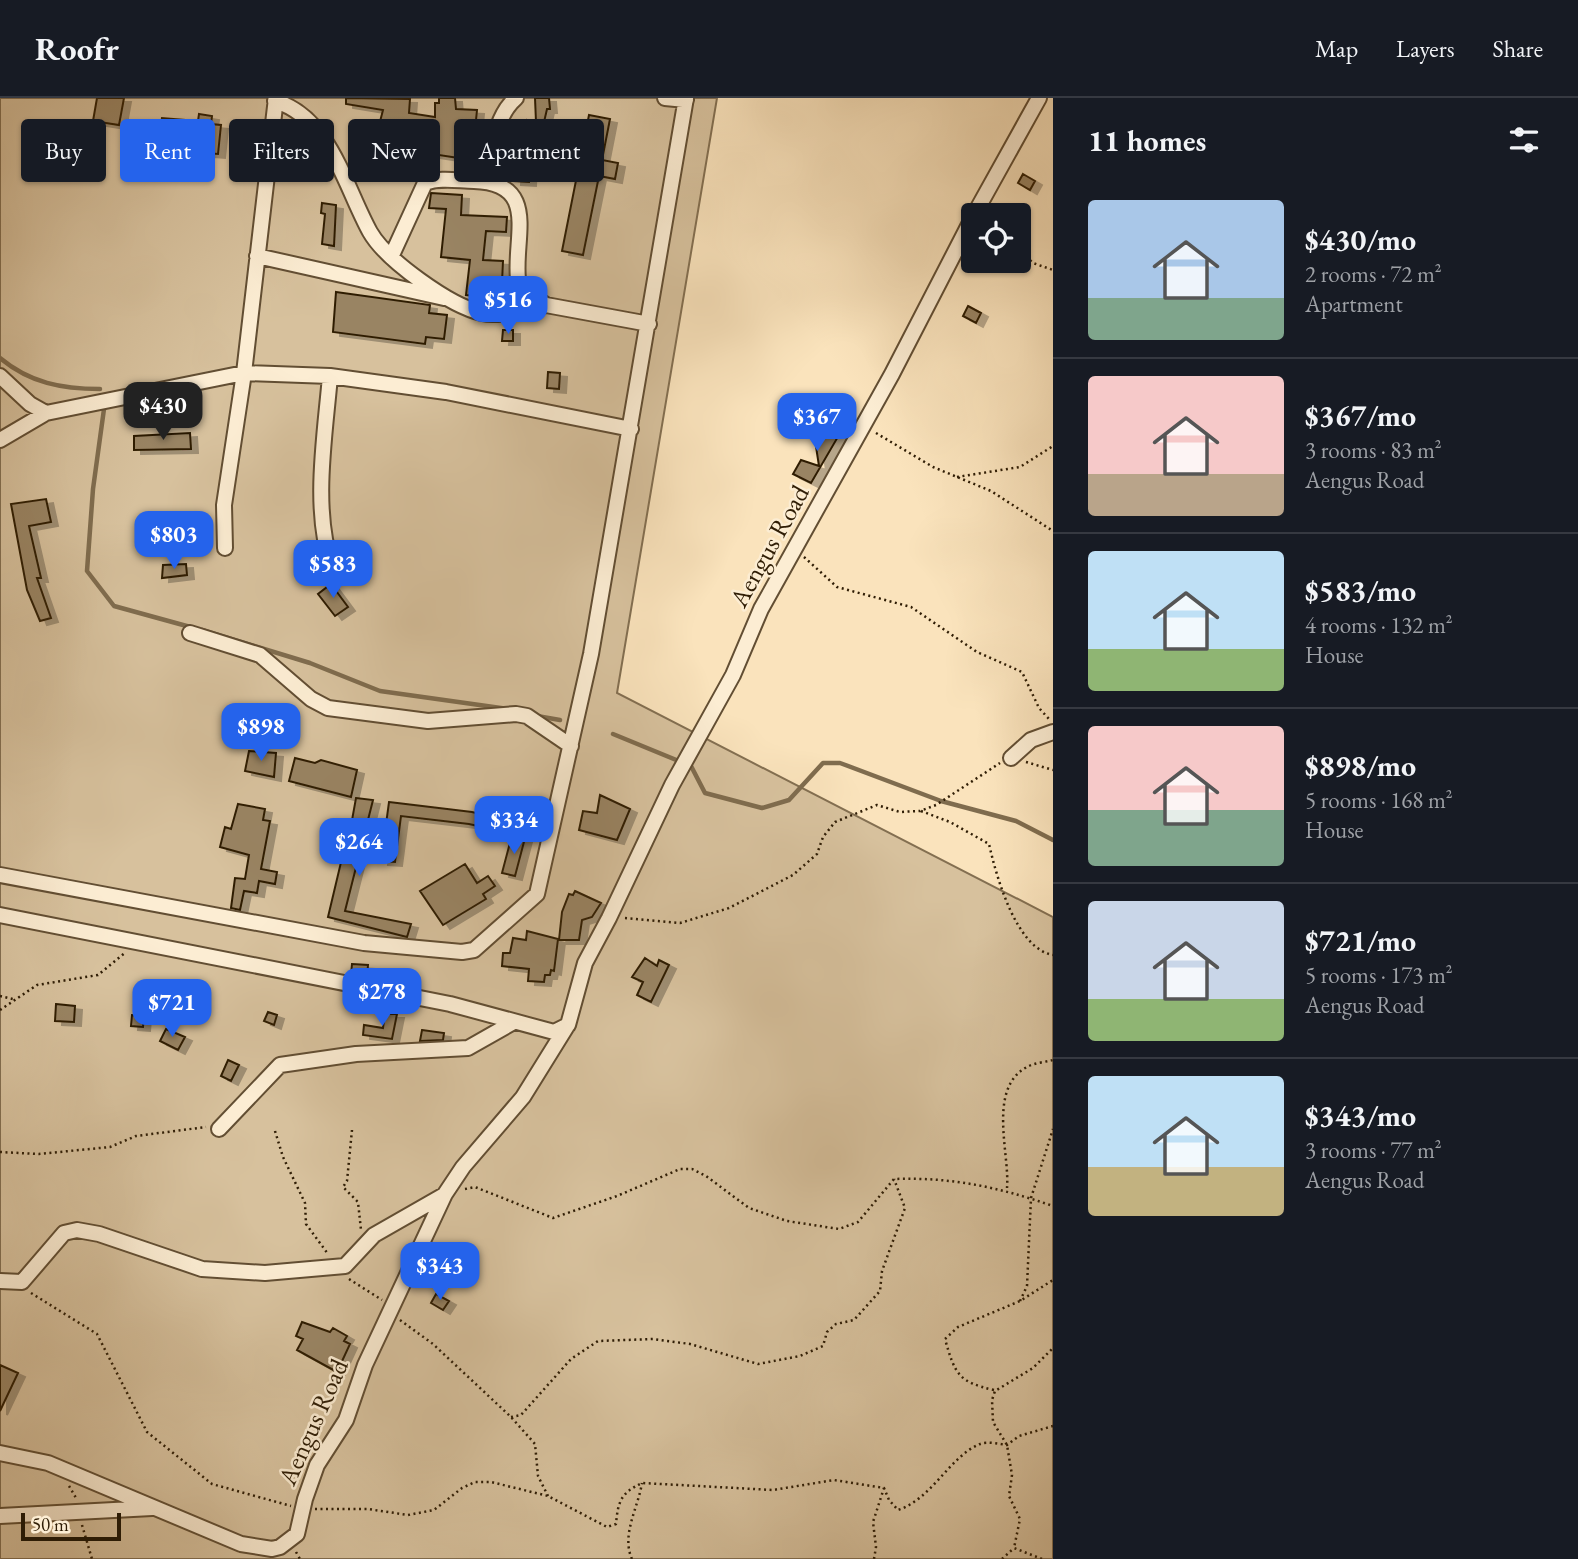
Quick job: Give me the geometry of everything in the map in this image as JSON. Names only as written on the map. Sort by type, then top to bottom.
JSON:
[{"type":"street","points":[[0,875],[363,943],[462,952],[474,950],[537,894],[591,654],[686,99],[665,98]]},
{"type":"street","name":"Aengus Road","points":[[981,203],[1039,98]]},
{"type":"street","points":[[501,119],[511,99]]},
{"type":"street","points":[[225,548],[224,505],[244,373],[276,100],[294,107],[332,152],[372,235],[391,255],[449,299]]},
{"type":"street","points":[[391,255],[425,183],[454,180]]},
{"type":"street","points":[[491,182],[503,185],[513,196],[521,221],[516,270],[519,288],[546,305]]},
{"type":"street","name":"Aengus Road","points":[[0,1453],[48,1464],[162,1508],[241,1544],[272,1549],[280,1547],[297,1534],[302,1509],[317,1465],[346,1420],[365,1365],[445,1194],[463,1167],[523,1097],[568,1025],[585,962],[609,918],[679,771],[733,676],[754,623],[961,241]]},
{"type":"street","points":[[257,256],[449,299],[482,313],[546,305],[649,324]]},
{"type":"street","points":[[0,440],[46,413],[244,373],[330,376],[471,396],[631,429]]},
{"type":"street","points":[[0,376],[30,404],[46,413]]},
{"type":"street","points":[[330,376],[324,483],[324,543],[332,567]]},
{"type":"street","points":[[190,633],[260,655],[320,706],[428,721],[516,714],[527,716],[571,746]]},
{"type":"street","points":[[1011,758],[1031,740],[1053,733]]},
{"type":"street","points":[[0,915],[450,1004],[512,1023],[554,1032],[568,1025]]},
{"type":"street","points":[[219,1129],[280,1065],[356,1054],[468,1048],[512,1023]]},
{"type":"street","points":[[0,1281],[15,1284],[27,1279],[64,1233],[77,1230],[99,1234],[202,1269],[265,1273],[338,1267],[364,1247],[374,1235],[445,1194]]},
{"type":"street","points":[[0,1516],[162,1508]]},
{"type":"path","points":[[1031,261],[1053,270]]},
{"type":"path","points":[[863,426],[957,477],[991,491],[1053,531]]},
{"type":"path","points":[[957,477],[1020,467],[1053,446]]},
{"type":"path","points":[[794,548],[837,587],[911,607],[977,652],[1022,672],[1039,709],[1053,724]]},
{"type":"path","points":[[609,918],[680,923],[699,919],[729,908],[793,876],[817,854],[823,837],[835,822],[877,805],[900,812],[920,811],[936,805],[1011,758],[1053,770]]},
{"type":"path","points":[[920,811],[950,822],[989,844],[995,872],[1022,933],[1048,955],[1053,953]]},
{"type":"path","points":[[0,1010],[37,985],[98,975],[139,941]]},
{"type":"path","points":[[0,996],[13,999]]},
{"type":"path","points":[[1007,1189],[1009,1164],[1000,1132],[1012,1080],[1027,1067],[1053,1060]]},
{"type":"path","points":[[0,1153],[39,1154],[110,1147],[146,1134],[213,1126],[219,1129]]},
{"type":"path","points":[[1020,1301],[1027,1286],[1031,1198],[1053,1129]]},
{"type":"path","points":[[352,1130],[347,1181],[343,1187],[358,1202],[364,1247]]},
{"type":"path","points":[[275,1131],[283,1157],[305,1203],[306,1224],[324,1250],[338,1267],[392,1306],[402,1322],[433,1344],[511,1417],[535,1444],[538,1476],[548,1496]]},
{"type":"path","points":[[445,1194],[475,1187],[553,1218],[617,1196],[680,1169],[692,1169],[706,1176],[749,1208],[787,1221],[839,1229],[858,1222],[894,1179]]},
{"type":"path","points":[[894,1179],[950,1179],[971,1185],[1007,1189],[1053,1206]]},
{"type":"path","points":[[511,1417],[522,1415],[571,1359],[597,1341],[653,1339],[677,1342],[758,1364],[800,1356],[824,1346],[827,1332],[836,1324],[854,1320],[880,1291],[882,1271],[905,1208],[894,1179]]},
{"type":"path","points":[[995,1391],[970,1385],[954,1370],[945,1339],[958,1327],[1020,1301],[1053,1280]]},
{"type":"path","points":[[15,1284],[97,1334],[147,1432],[212,1484],[302,1509],[368,1509],[408,1515],[434,1510],[462,1488],[475,1482],[508,1484],[548,1496],[607,1527],[615,1524],[620,1497],[642,1483],[773,1490],[834,1480],[884,1488]]},
{"type":"path","points":[[1002,1559],[1014,1548],[1020,1519],[1009,1496],[1012,1475],[1007,1445],[993,1422],[992,1401],[995,1391],[1033,1368],[1053,1348]]},
{"type":"path","points":[[884,1488],[889,1500],[898,1510],[907,1507],[944,1477],[958,1457],[982,1443],[1007,1445],[1018,1436],[1053,1426]]},
{"type":"path","points":[[632,1559],[627,1533],[636,1514],[642,1483]]},
{"type":"path","points":[[874,1559],[876,1547],[873,1522],[884,1488]]},
{"type":"path","points":[[81,1510],[82,1531],[92,1559]]},
{"type":"path","points":[[1014,1548],[1042,1559]]},
{"type":"shaded area","points":[[0,98],[717,98],[617,693],[1053,917],[1053,1559],[0,1559]]},
{"type":"building","points":[[97,98],[124,98],[119,125],[106,123],[106,119],[93,119]]},
{"type":"building","points":[[346,98],[410,99],[409,113],[435,117],[435,103],[439,103],[439,98],[455,98],[456,109],[477,110],[476,119],[454,119],[454,157],[440,155],[440,119],[381,119],[383,110],[346,104]]},
{"type":"building","points":[[535,98],[549,98],[550,109],[547,109],[545,119],[536,119]]},
{"type":"building","points":[[199,114],[212,116],[212,119],[198,119]]},
{"type":"building","points":[[589,115],[610,119],[604,150],[604,119],[588,119]]},
{"type":"building","points":[[215,124],[221,125],[218,154],[215,154]]},
{"type":"building","points":[[604,160],[618,163],[615,179],[604,177]]},
{"type":"building","points":[[1023,174],[1035,181],[1030,190],[1018,183]]},
{"type":"building","points":[[576,182],[598,182],[583,255],[562,251]]},
{"type":"building","points":[[431,193],[462,195],[461,215],[507,217],[506,232],[486,231],[483,260],[503,261],[501,304],[487,304],[487,297],[466,295],[470,260],[441,257],[446,209],[429,208]]},
{"type":"building","points":[[322,203],[336,205],[334,246],[322,244],[325,214],[321,213]]},
{"type":"building","points":[[336,292],[430,305],[429,313],[447,315],[444,339],[426,337],[425,344],[333,332]]},
{"type":"building","points":[[968,306],[981,313],[976,323],[963,316]]},
{"type":"building","points":[[503,330],[513,330],[513,341],[502,341]]},
{"type":"building","points":[[548,372],[560,373],[559,389],[547,388]]},
{"type":"building","points":[[819,424],[839,435],[811,483],[793,474],[801,460],[819,466],[815,440],[811,438]]},
{"type":"building","points":[[190,433],[191,449],[134,450],[134,436]]},
{"type":"building","points":[[46,499],[51,522],[29,526],[41,578],[37,578],[51,618],[40,621],[27,590],[11,504]]},
{"type":"building","points":[[192,515],[194,538],[183,540],[180,516]]},
{"type":"building","points":[[186,564],[187,575],[162,578],[163,565]]},
{"type":"building","points":[[331,584],[348,607],[335,616],[318,594]]},
{"type":"building","points":[[249,751],[276,753],[274,777],[245,771]]},
{"type":"building","points":[[295,758],[315,763],[321,760],[357,770],[351,797],[289,781]]},
{"type":"building","points":[[600,795],[630,809],[617,840],[579,830],[583,811],[597,813]]},
{"type":"building","points":[[356,798],[373,800],[345,911],[411,924],[407,937],[328,917],[342,858],[345,859]]},
{"type":"building","points":[[389,802],[472,812],[516,823],[513,834],[469,824],[401,816],[395,862],[381,861]]},
{"type":"building","points":[[238,804],[265,809],[263,820],[270,821],[261,869],[277,872],[275,884],[259,881],[257,893],[244,891],[240,910],[231,908],[235,878],[245,879],[249,855],[220,847],[225,827],[231,829]]},
{"type":"building","points":[[512,835],[525,838],[515,876],[502,873]]},
{"type":"building","points":[[465,864],[477,883],[488,876],[495,886],[483,894],[486,899],[443,925],[420,891]]},
{"type":"building","points":[[575,891],[601,903],[592,917],[582,920],[579,940],[559,940],[562,912],[569,894],[573,895]]},
{"type":"building","points":[[527,931],[558,939],[554,971],[551,970],[550,975],[545,975],[544,982],[528,981],[529,969],[502,966],[503,953],[510,953],[513,938],[526,940]]},
{"type":"building","points":[[645,958],[657,966],[659,960],[669,965],[651,1002],[637,995],[643,982],[632,977]]},
{"type":"building","points":[[352,964],[368,965],[367,978],[351,975]]},
{"type":"building","points":[[56,1004],[75,1006],[74,1022],[55,1021]]},
{"type":"building","points":[[268,1012],[277,1015],[274,1025],[264,1021]]},
{"type":"building","points":[[385,1014],[397,1014],[392,1039],[363,1035],[364,1025],[383,1028]]},
{"type":"building","points":[[132,1015],[144,1016],[143,1027],[131,1026]]},
{"type":"building","points":[[166,1029],[185,1037],[178,1050],[160,1041]]},
{"type":"building","points":[[422,1030],[444,1033],[443,1040],[420,1041]]},
{"type":"building","points":[[228,1060],[239,1065],[231,1081],[221,1076]]},
{"type":"building","points":[[436,1294],[449,1301],[443,1310],[431,1303]]},
{"type":"building","points":[[302,1322],[330,1332],[333,1328],[347,1336],[344,1341],[350,1344],[337,1372],[297,1350],[303,1339],[296,1336]]},
{"type":"building","points":[[0,1365],[18,1373],[0,1411]]},
{"type":"waterway","points":[[0,358],[11,367],[47,383],[100,389]]},
{"type":"waterway","points":[[104,409],[93,489],[87,571],[114,606],[194,628]]},
{"type":"waterway","points":[[202,630],[310,663],[380,691],[508,709]]},
{"type":"waterway","points":[[537,716],[560,720]]},
{"type":"waterway","points":[[613,734],[691,766],[705,793],[762,808],[789,800],[823,763],[840,763],[941,801],[1016,821],[1053,840]]}]
